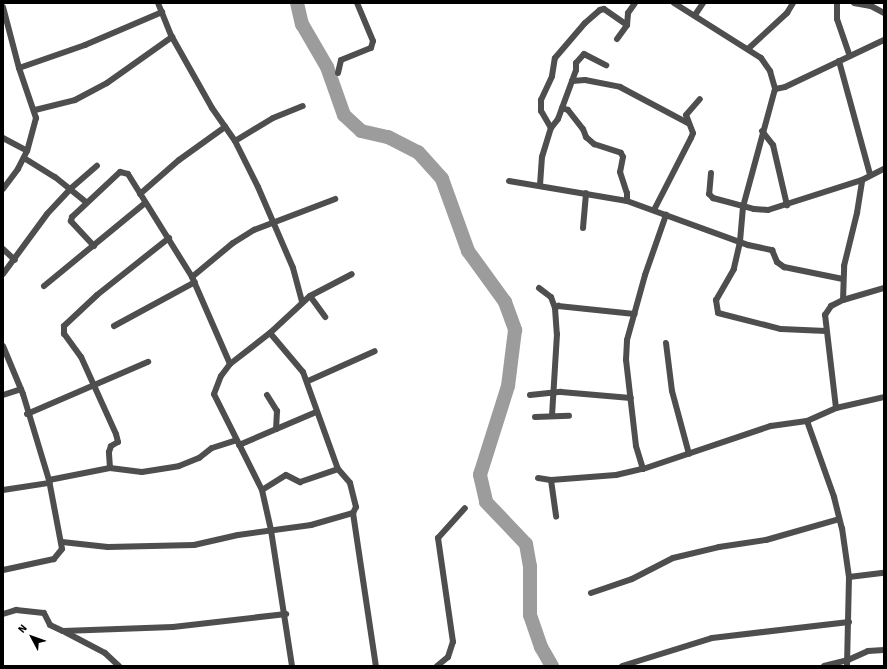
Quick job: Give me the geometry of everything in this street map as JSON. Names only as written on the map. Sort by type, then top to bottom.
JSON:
[{"type":"street","points":[[158,3],[172,37],[225,127],[235,141],[274,223],[293,268],[302,302]]},
{"type":"street","points":[[338,73],[341,60],[371,48],[373,41],[357,3]]},
{"type":"street","points":[[618,39],[627,25],[628,13],[635,3]]},
{"type":"street","points":[[674,3],[749,48],[770,71],[775,89],[762,131],[743,207],[740,242],[734,269],[716,300],[718,313],[781,329],[826,331]]},
{"type":"street","points":[[695,15],[703,3]]},
{"type":"street","points":[[749,48],[787,13],[793,3]]},
{"type":"street","points":[[837,3],[837,19],[850,56]]},
{"type":"street","points":[[854,3],[875,5],[884,13]]},
{"type":"street","points":[[3,7],[19,68],[35,110],[36,118],[24,158],[18,169],[5,181],[3,189]]},
{"type":"street","points":[[551,128],[541,111],[541,100],[558,54],[585,23],[600,10],[604,10],[627,25]]},
{"type":"street","points":[[19,68],[85,45],[162,12]]},
{"type":"street","points":[[35,110],[75,100],[107,83],[172,37]]},
{"type":"street","points":[[775,89],[786,87],[884,40]]},
{"type":"street","points":[[540,185],[542,157],[551,128],[562,108],[572,81],[576,63],[581,56],[588,55],[606,65]]},
{"type":"street","points":[[839,61],[870,174]]},
{"type":"street","points":[[572,81],[584,80],[620,87],[688,123]]},
{"type":"street","points":[[654,210],[693,133],[686,115],[700,99]]},
{"type":"street","points":[[235,141],[273,118],[302,106]]},
{"type":"street","points":[[562,108],[568,110],[582,126],[586,137],[594,144],[621,153],[623,157],[620,172],[627,193],[627,201]]},
{"type":"street","points":[[140,194],[179,160],[225,127]]},
{"type":"street","points":[[762,131],[773,144],[787,205]]},
{"type":"street","points":[[3,138],[27,151]]},
{"type":"street","points":[[24,158],[51,174],[69,190],[86,202]]},
{"type":"street","points":[[3,274],[15,260],[47,214],[69,190],[96,166]]},
{"type":"street","points":[[711,173],[710,196],[743,207],[768,210],[862,180],[870,174],[884,169]]},
{"type":"street","points":[[94,246],[71,221],[73,213],[120,172],[128,174],[145,203],[170,238],[194,279],[230,364]]},
{"type":"street","points":[[843,300],[843,279],[862,180]]},
{"type":"street","points":[[509,181],[540,185],[627,201],[740,242],[772,250],[776,262],[784,267],[843,279]]},
{"type":"street","points":[[583,228],[586,193]]},
{"type":"street","points":[[114,326],[194,279],[233,243],[254,230],[335,199]]},
{"type":"street","points":[[44,286],[145,203]]},
{"type":"street","points":[[642,469],[636,446],[626,360],[627,340],[645,275],[666,215]]},
{"type":"street","points":[[110,468],[110,446],[118,442],[116,434],[81,357],[64,334],[64,326],[97,295],[170,238]]},
{"type":"street","points":[[3,249],[15,260]]},
{"type":"street","points":[[292,666],[286,614],[271,530],[262,490],[237,443],[214,394],[221,376],[230,364],[270,333],[310,296],[352,274]]},
{"type":"street","points":[[539,288],[551,297],[555,308],[557,334],[552,393],[552,416]]},
{"type":"street","points":[[836,408],[825,315],[831,306],[843,300],[884,288]]},
{"type":"street","points":[[310,296],[325,317]]},
{"type":"street","points":[[555,308],[558,306],[635,314]]},
{"type":"street","points":[[270,333],[297,364],[308,381],[316,412],[338,469],[350,483],[356,507],[353,513],[376,666]]},
{"type":"street","points":[[666,343],[672,391],[689,454]]},
{"type":"street","points":[[3,346],[21,389],[49,481],[62,542],[62,549],[54,559],[3,570]]},
{"type":"street","points":[[308,381],[375,351]]},
{"type":"street","points":[[28,414],[148,362]]},
{"type":"street","points":[[3,395],[21,389]]},
{"type":"street","points":[[530,395],[552,393],[631,398]]},
{"type":"street","points":[[267,395],[276,411],[276,429]]},
{"type":"street","points":[[538,478],[552,480],[616,475],[642,469],[770,426],[807,420],[836,408],[884,397]]},
{"type":"street","points":[[3,490],[110,468],[142,472],[179,466],[199,458],[212,448],[237,443],[276,429],[316,412]]},
{"type":"street","points":[[534,417],[569,416]]},
{"type":"street","points":[[807,420],[839,519],[849,577],[847,663]]},
{"type":"street","points":[[262,490],[286,475],[300,482],[338,469]]},
{"type":"street","points":[[552,480],[556,517]]},
{"type":"street","points":[[437,666],[448,657],[454,642],[438,538],[465,508]]},
{"type":"street","points":[[62,542],[108,547],[194,545],[271,530],[311,525],[353,513]]},
{"type":"street","points":[[592,593],[632,579],[673,558],[719,547],[766,540],[839,519]]},
{"type":"street","points":[[849,577],[884,572]]},
{"type":"street","points":[[3,614],[16,610],[44,613],[50,625],[105,653],[119,666]]},
{"type":"street","points":[[63,631],[165,628],[286,614]]},
{"type":"street","points":[[622,666],[712,638],[849,622]]},
{"type":"street","points":[[824,666],[847,663],[868,651],[884,650]]},
{"type":"waterway","points":[[297,3],[302,24],[327,67],[344,115],[361,131],[388,137],[418,152],[442,179],[468,251],[505,302],[515,330],[508,386],[480,475],[486,502],[526,544],[530,566],[530,615],[541,647],[552,666]]}]
